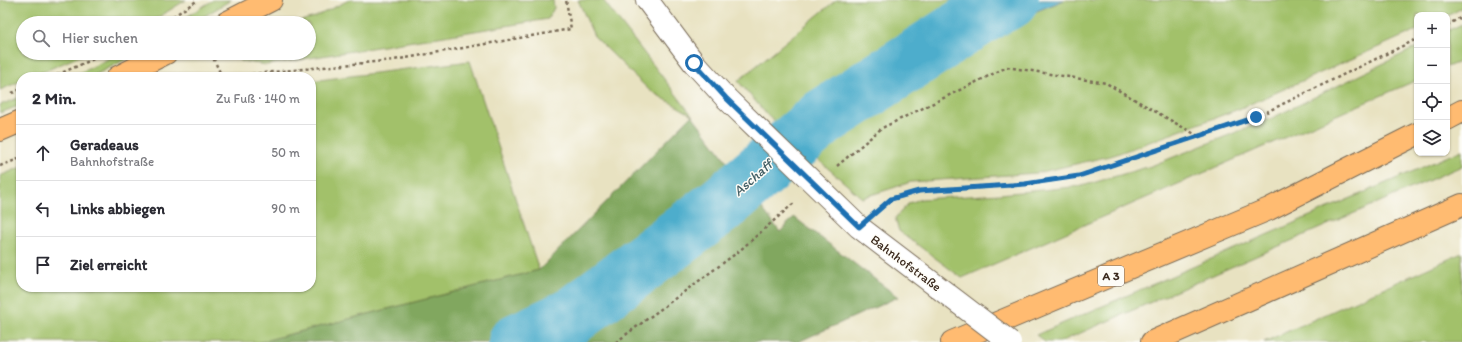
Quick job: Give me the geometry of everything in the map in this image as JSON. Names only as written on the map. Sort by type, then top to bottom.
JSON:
[{"type":"main road","points":[[240,16],[271,0]]},
{"type":"main road","points":[[128,72],[152,60]]},
{"type":"main road","points":[[1450,117],[1462,111]]},
{"type":"main road","points":[[0,130],[16,123]]},
{"type":"main road","name":"A 3","points":[[952,342],[1270,209],[1414,136]]},
{"type":"main road","points":[[1152,342],[1462,205]]},
{"type":"street","name":"Bahnhofstraße","points":[[648,0],[694,63],[726,98],[859,227],[1010,342]]},
{"type":"path","points":[[174,16],[198,0]]},
{"type":"path","points":[[273,72],[394,60],[571,29],[566,0]]},
{"type":"path","points":[[1450,23],[1462,17]]},
{"type":"path","points":[[859,227],[891,199],[912,193],[1025,184],[1079,176],[1256,117],[1414,40]]},
{"type":"path","points":[[63,72],[91,60]]},
{"type":"path","points":[[214,60],[220,72]]},
{"type":"path","points":[[834,169],[882,128],[1007,67],[1106,83],[1198,136]]},
{"type":"path","points":[[0,166],[16,160]]},
{"type":"path","points":[[616,342],[738,252],[798,200]]},
{"type":"green space","points":[[0,0],[186,0],[160,16],[16,16],[16,60],[71,60],[43,72],[16,72],[16,83],[0,90]]},
{"type":"green space","points":[[213,0],[231,0],[205,16],[188,16]]},
{"type":"green space","points":[[349,0],[553,0],[554,8],[548,19],[316,57],[316,16]]},
{"type":"green space","points":[[578,0],[603,0],[692,115],[649,90],[594,36]]},
{"type":"green space","points":[[836,0],[970,0],[925,24],[797,114],[838,140],[927,81],[972,37],[1064,0],[1462,0],[1462,8],[1450,14],[1450,12],[1414,12],[1414,31],[1239,109],[1114,155],[1037,173],[911,182],[862,198],[768,116],[738,81]]},
{"type":"green space","points":[[1462,24],[1462,61],[1450,66],[1450,48],[1450,30]]},
{"type":"green space","points":[[1414,48],[1414,81],[962,278],[899,231],[895,218],[909,203],[921,199],[1000,194],[1082,186],[1151,166],[1272,118]]},
{"type":"green space","points":[[106,60],[124,60],[101,72],[82,72]]},
{"type":"green space","points":[[240,60],[298,60],[267,65]]},
{"type":"green space","points":[[470,61],[539,270],[260,342],[0,342],[0,176],[16,169],[16,292],[316,292],[316,80]]},
{"type":"green space","points":[[16,99],[16,107],[0,113],[0,105]]},
{"type":"green space","points":[[692,115],[780,232],[794,217],[898,297],[798,342],[260,342],[539,270]]},
{"type":"green space","points":[[1462,150],[1462,166],[1060,342],[1045,342],[1036,335],[1450,156]]},
{"type":"green space","points":[[1462,253],[1462,342],[1264,342]]},
{"type":"water","points":[[970,0],[1064,0],[972,37],[927,81],[838,140],[797,114],[925,24]]},
{"type":"waterway","name":"Aschaff","points":[[517,342],[571,317],[721,205],[824,117],[990,10],[1010,0]]},
{"type":"route","points":[[694,63],[726,98],[859,227],[891,199],[919,191],[1025,184],[1079,176],[1256,117]]}]
